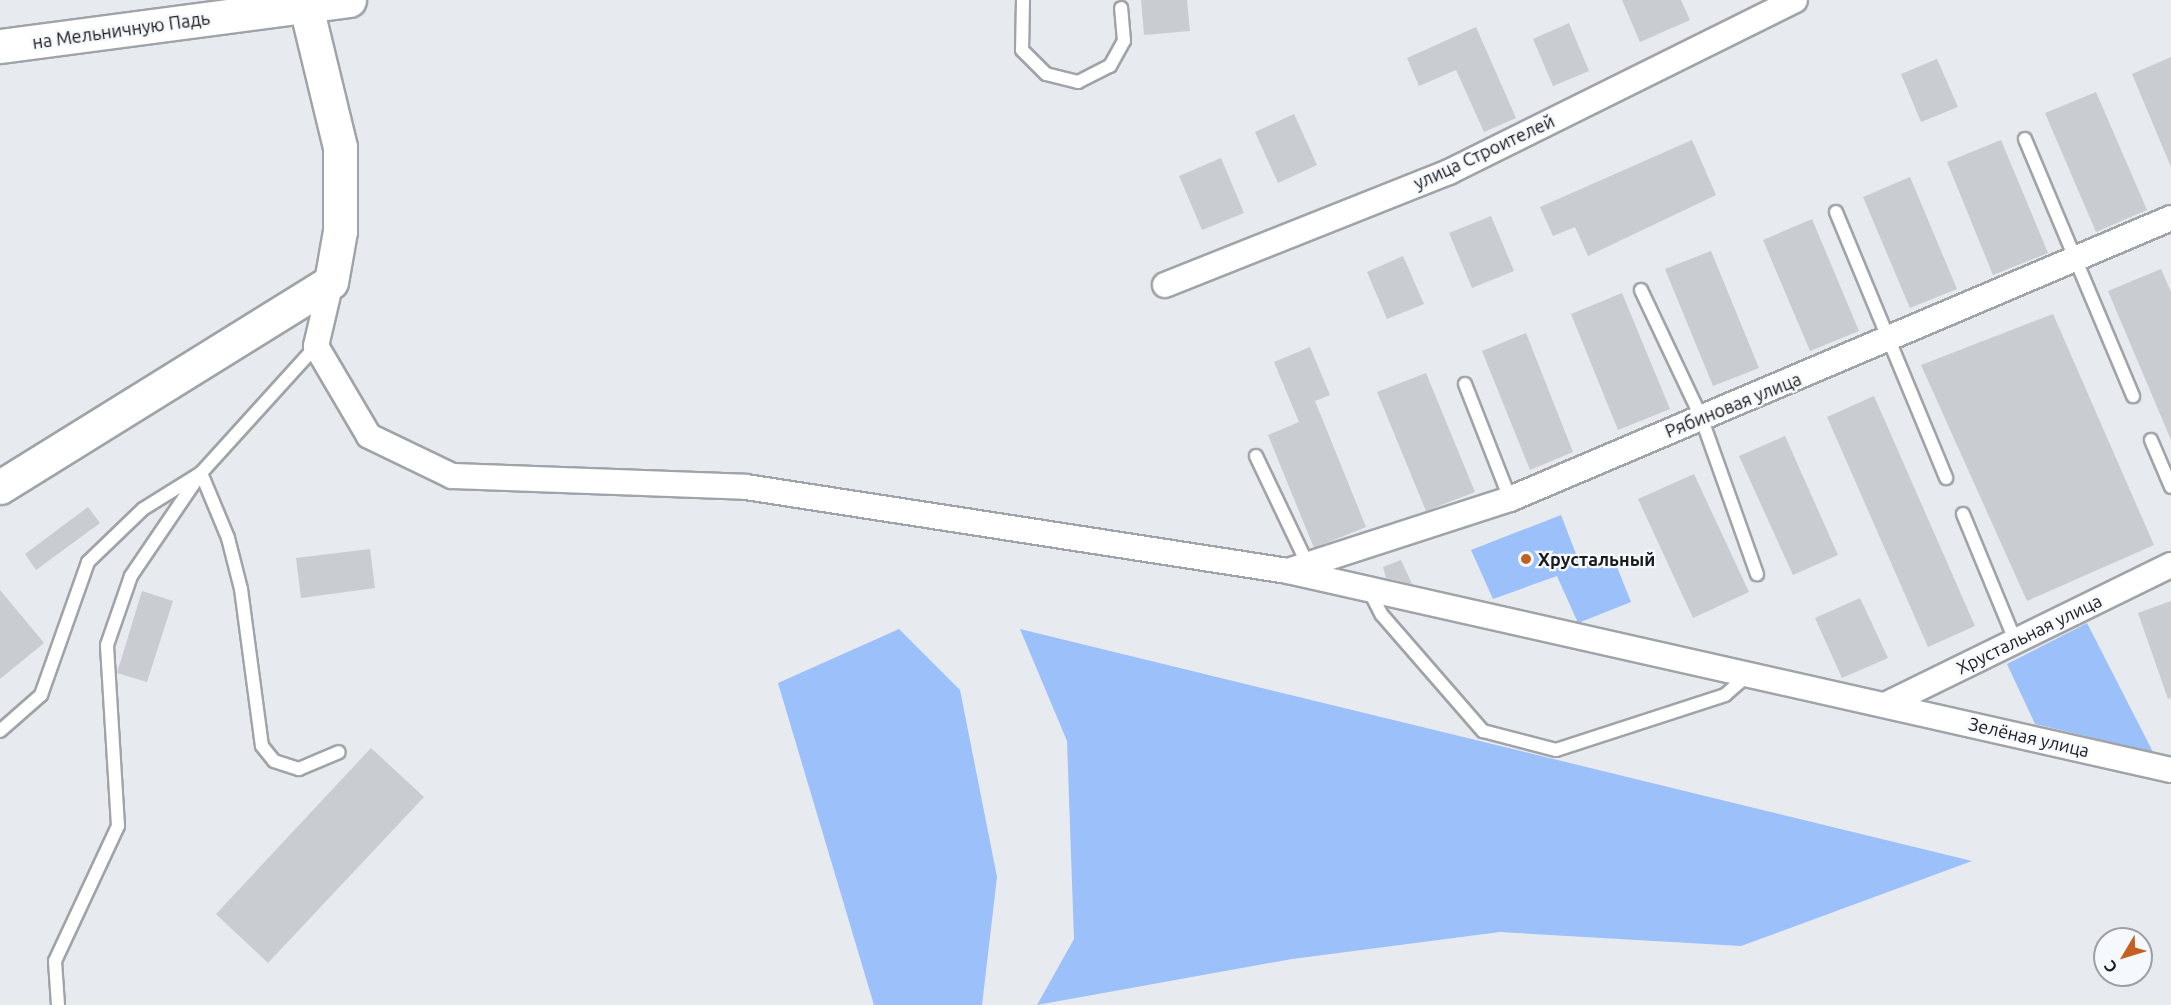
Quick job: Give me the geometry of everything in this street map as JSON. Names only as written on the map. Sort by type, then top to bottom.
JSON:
[{"type":"street","name":"на Мельничную Падь","points":[[0,46],[349,0]]},
{"type":"street","name":"улица Строителей","points":[[1165,285],[1449,172],[1795,0]]},
{"type":"street","points":[[315,3],[340,147],[340,231],[316,346]]},
{"type":"street","name":"Рябиновая улица","points":[[1297,567],[1510,499],[1701,417],[1888,342],[2171,218]]},
{"type":"street","points":[[0,487],[331,282]]},
{"type":"street","name":"Зелёная улица","points":[[316,346],[369,436],[452,476],[746,487],[1297,567],[1368,589],[1887,704],[2171,770]]},
{"type":"street","name":"Хрустальная улица","points":[[1887,704],[2171,565]]},
{"type":"lane","points":[[1023,0],[1022,50],[1046,74],[1078,81],[1110,66],[1124,41],[1121,8]]},
{"type":"lane","points":[[2025,139],[2133,396]]},
{"type":"lane","points":[[1836,212],[1946,478]]},
{"type":"lane","points":[[1641,290],[1701,417],[1757,574]]},
{"type":"lane","points":[[58,1005],[55,961],[118,826],[107,645],[131,576],[201,473],[316,346]]},
{"type":"lane","points":[[1465,384],[1510,499]]},
{"type":"lane","points":[[2151,440],[2171,487]]},
{"type":"lane","points":[[1256,456],[1297,567]]},
{"type":"lane","points":[[0,731],[41,695],[88,562],[143,509],[201,473]]},
{"type":"lane","points":[[201,473],[228,538],[241,589],[262,746],[274,761],[299,769],[339,752]]},
{"type":"lane","points":[[1963,514],[2016,639]]},
{"type":"lane","points":[[1368,589],[1382,615],[1483,731],[1556,750],[1725,695],[1748,674]]},
{"type":"shaded area","name":"Хрустальный","points":[[1561,515],[1581,567],[1613,557],[1631,602],[1578,623],[1557,576],[1493,599],[1471,550]]},
{"type":"shaded area","points":[[2087,623],[2153,752],[2035,724],[2007,664]]},
{"type":"shaded area","points":[[899,629],[960,690],[997,877],[982,1005],[874,1005],[778,683]]},
{"type":"shaded area","points":[[1020,629],[1972,861],[1741,946],[1500,932],[1292,959],[1037,1005],[1074,939],[1067,741]]},
{"type":"building","points":[[1141,0],[1187,0],[1190,31],[1144,35]]},
{"type":"building","points":[[1622,0],[1681,0],[1690,20],[1640,42]]},
{"type":"building","points":[[1569,23],[1589,71],[1553,86],[1533,39]]},
{"type":"building","points":[[1476,27],[1516,118],[1484,132],[1456,70],[1419,86],[1407,58]]},
{"type":"building","points":[[2171,57],[2171,167],[2132,74]]},
{"type":"building","points":[[1937,59],[1958,107],[1921,122],[1901,74]]},
{"type":"building","points":[[2096,92],[2147,210],[2096,232],[2045,113]]},
{"type":"building","points":[[1294,114],[1317,165],[1278,183],[1255,132]]},
{"type":"building","points":[[1692,140],[1716,195],[1588,256],[1575,227],[1553,236],[1540,207]]},
{"type":"building","points":[[2001,140],[2048,253],[1993,275],[1947,162]]},
{"type":"building","points":[[1221,158],[1244,213],[1202,230],[1179,176]]},
{"type":"building","points":[[1910,177],[1957,289],[1910,308],[1863,197]]},
{"type":"building","points":[[1491,216],[1514,271],[1472,288],[1449,233]]},
{"type":"building","points":[[1812,219],[1859,331],[1810,351],[1763,240]]},
{"type":"building","points":[[1711,251],[1759,368],[1713,386],[1665,269]]},
{"type":"building","points":[[1403,256],[1424,304],[1387,319],[1367,272]]},
{"type":"building","points":[[2161,269],[2171,292],[2171,440],[2108,291]]},
{"type":"building","points":[[1622,293],[1670,409],[1618,430],[1571,314]]},
{"type":"building","points":[[2053,314],[2154,545],[2027,601],[1921,365]]},
{"type":"building","points":[[1526,333],[1573,452],[1530,470],[1482,351]]},
{"type":"building","points":[[1310,347],[1330,395],[1315,401],[1366,527],[1314,548],[1268,435],[1299,422],[1274,362]]},
{"type":"building","points":[[1426,373],[1475,492],[1426,511],[1377,392]]},
{"type":"building","points":[[1874,396],[1975,626],[1928,647],[1827,417]]},
{"type":"building","points":[[1785,436],[1838,555],[1793,575],[1739,456]]},
{"type":"building","points":[[1694,474],[1749,592],[1693,618],[1638,499]]},
{"type":"building","points":[[88,507],[100,523],[36,570],[25,554]]},
{"type":"building","points":[[370,549],[375,588],[301,598],[296,558]]},
{"type":"building","points":[[1401,560],[1412,584],[1386,578],[1383,567]]},
{"type":"building","points":[[0,590],[44,643],[0,679]]},
{"type":"building","points":[[142,591],[173,601],[147,682],[117,673]]},
{"type":"building","points":[[1860,598],[1888,658],[1842,678],[1815,618]]},
{"type":"building","points":[[2171,601],[2171,698],[2168,699],[2138,613]]},
{"type":"building","points":[[371,748],[424,797],[268,963],[216,914]]},
{"type":"place","name":"Хрустальный","points":[[1526,559]]}]
